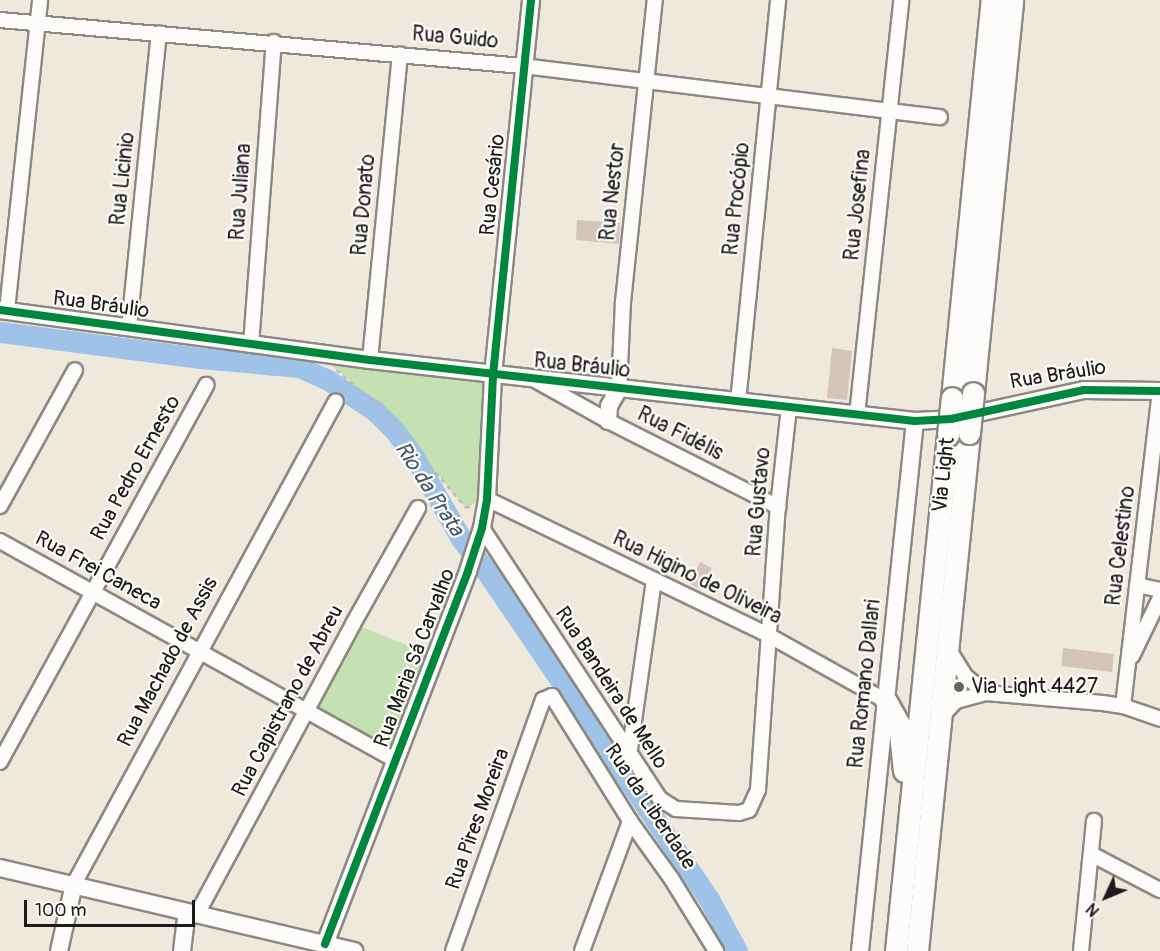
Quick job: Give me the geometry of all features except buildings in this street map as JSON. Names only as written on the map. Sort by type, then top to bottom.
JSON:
[{"type":"main road","name":"Via Light","points":[[896,951],[992,0]]},
{"type":"main road","name":"Via Light","points":[[917,951],[1012,0]]},
{"type":"main road","points":[[886,700],[896,716],[900,732],[909,822]]},
{"type":"street","points":[[4,310],[40,0]]},
{"type":"street","name":"Rua Cesário","points":[[493,375],[531,0]]},
{"type":"street","name":"Rua Nestor","points":[[619,389],[623,302],[655,0]]},
{"type":"street","name":"Rua Procópio","points":[[738,402],[778,0]]},
{"type":"street","name":"Rua Josefina","points":[[857,415],[901,0]]},
{"type":"street","name":"Rua Guido","points":[[0,20],[274,42],[523,66],[940,117]]},
{"type":"street","name":"Rua Licinio","points":[[129,327],[159,34]]},
{"type":"street","name":"Rua Juliana","points":[[251,345],[274,42]]},
{"type":"street","name":"Rua Donato","points":[[370,360],[400,54]]},
{"type":"street","name":"Rua Bráulio","points":[[4,310],[251,345],[493,375],[915,421],[951,419],[1084,390],[1160,391]]},
{"type":"street","points":[[0,506],[75,370]]},
{"type":"street","name":"Rua Maria Sá Carvalho","points":[[325,944],[480,536],[487,499],[493,375]]},
{"type":"street","name":"Rua Fidélis","points":[[532,379],[608,421],[778,507]]},
{"type":"street","name":"Rua Pedro Ernesto","points":[[0,762],[206,386]]},
{"type":"street","points":[[608,421],[609,406],[619,389]]},
{"type":"street","name":"Rua Celestino","points":[[1123,706],[1160,391]]},
{"type":"street","name":"Rua Machado de Assis","points":[[59,951],[74,884],[336,401]]},
{"type":"street","name":"Rua Gustavo","points":[[739,813],[749,810],[758,790],[778,507],[789,408]]},
{"type":"street","name":"Rua Romano Dallari","points":[[860,951],[915,421]]},
{"type":"street","name":"Rua Higino de Oliveira","points":[[487,499],[768,635],[886,700]]},
{"type":"street","name":"Rua Capistrano de Abreu","points":[[192,913],[418,508]]},
{"type":"street","name":"Rua Bandeira de Mello","points":[[480,536],[652,791],[667,806],[676,809],[739,813]]},
{"type":"street","name":"Rua Frei Caneca","points":[[0,542],[395,760]]},
{"type":"street","points":[[629,756],[654,580]]},
{"type":"street","points":[[1137,585],[1160,590]]},
{"type":"street","points":[[1128,665],[1160,598]]},
{"type":"street","points":[[947,647],[965,676],[986,693]]},
{"type":"street","points":[[939,720],[956,701],[986,693],[1054,697],[1123,706],[1160,719]]},
{"type":"street","name":"Rua da Liberdade","points":[[543,700],[552,696],[559,703],[631,818],[672,878],[716,951]]},
{"type":"street","name":"Rua Pires Moreira","points":[[453,951],[543,700]]},
{"type":"street","points":[[582,951],[631,818]]},
{"type":"street","points":[[1084,950],[1094,821]]},
{"type":"street","points":[[1091,854],[1160,890]]},
{"type":"street","points":[[0,868],[354,951]]},
{"type":"street","points":[[182,951],[192,913]]},
{"type":"path","points":[[332,367],[401,430],[430,469],[466,508],[487,499]]},
{"type":"path","points":[[631,818],[648,796]]},
{"type":"green space","points":[[322,357],[488,381],[482,499],[466,508],[377,404]]},
{"type":"green space","points":[[355,624],[433,656],[394,757],[307,711]]},
{"type":"waterway","name":"Rio da Prata","points":[[0,332],[200,358],[299,367],[328,380],[375,411],[396,432],[416,460],[462,540],[484,568],[709,899],[737,951]]},
{"type":"cycle path","points":[[325,944],[468,571],[482,528],[487,499],[493,375],[531,0]]},
{"type":"cycle path","points":[[0,310],[370,360],[915,421],[951,419],[1084,390],[1160,391]]},
{"type":"place","name":"Via Light 4427","points":[[959,687]]}]
